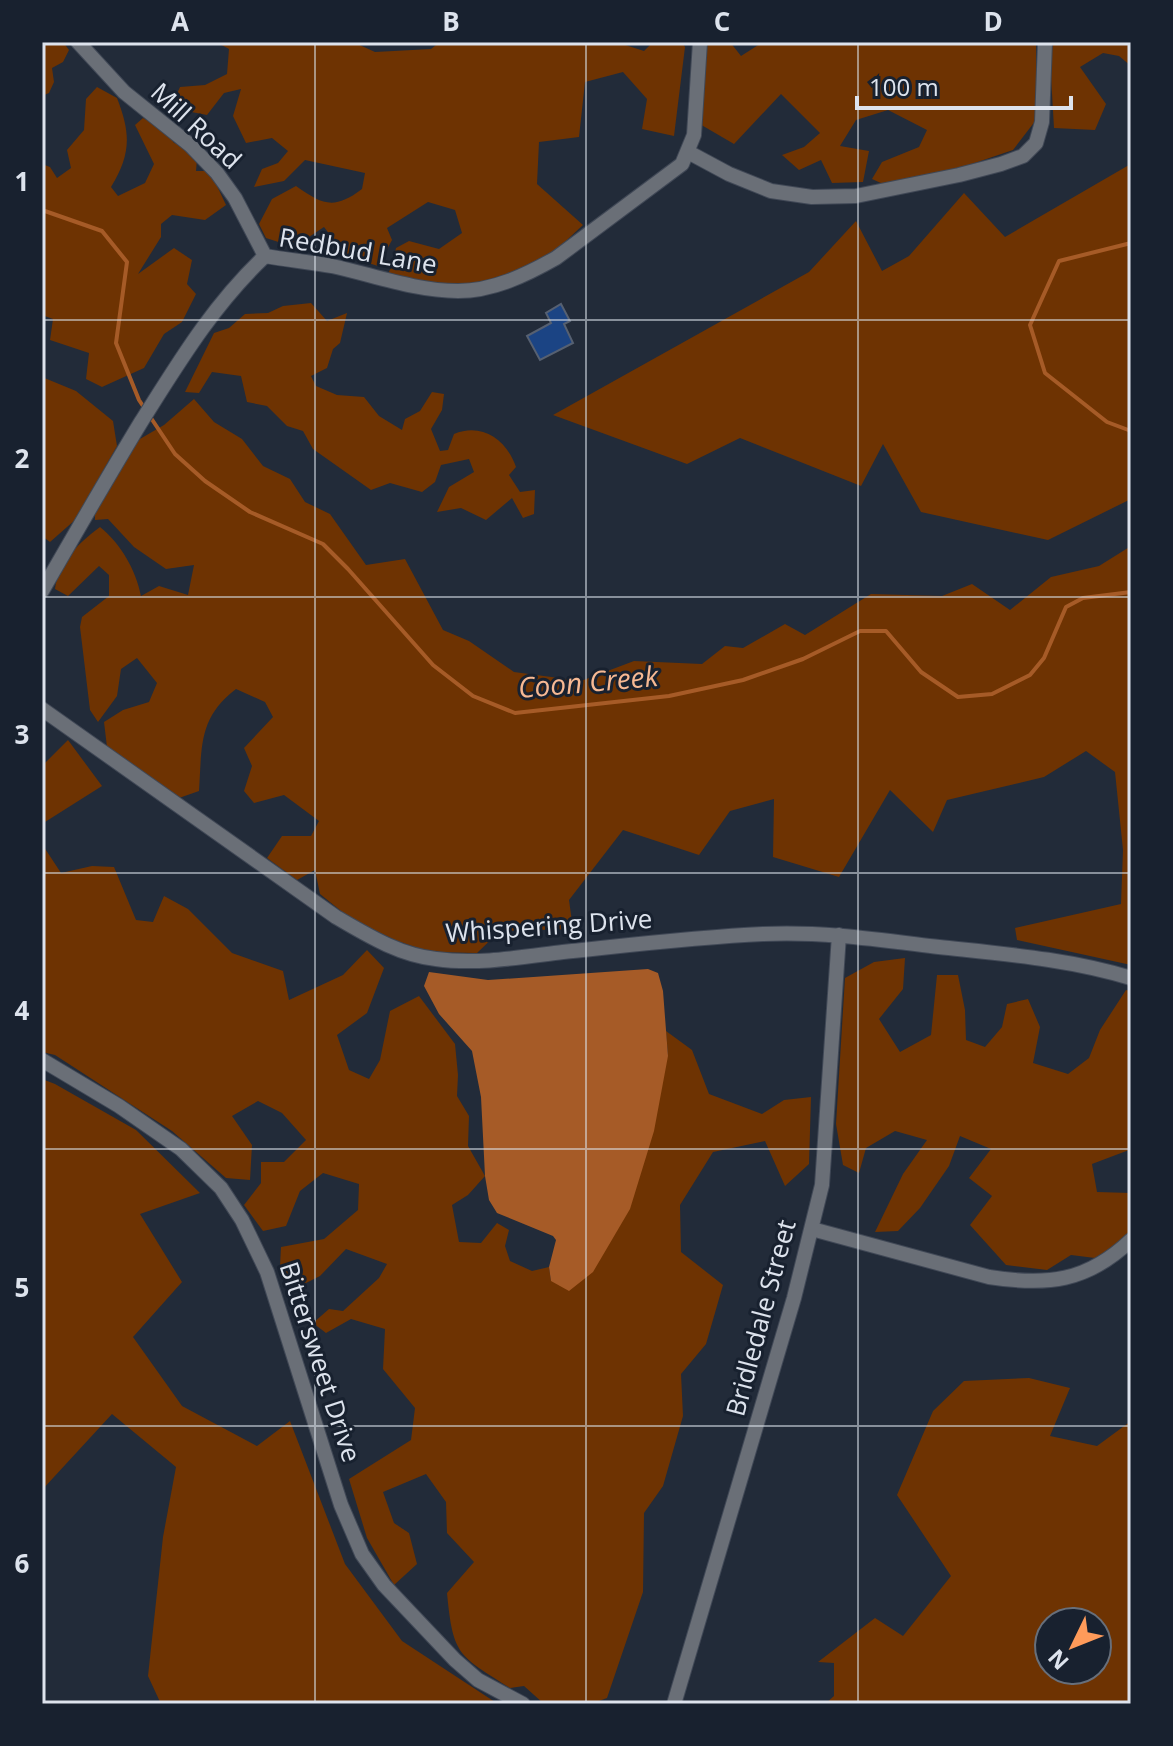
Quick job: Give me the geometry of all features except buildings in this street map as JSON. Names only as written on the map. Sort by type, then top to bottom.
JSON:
[{"type":"street","name":"Mill Road","points":[[78,42],[124,92],[190,145],[217,173],[235,198],[265,256]]},
{"type":"street","points":[[700,42],[694,135],[688,152],[729,174],[771,191],[831,197],[856,196],[959,175],[1023,156],[1036,143],[1042,122],[1045,42]]},
{"type":"street","name":"Redbud Lane","points":[[42,591],[147,413],[215,309],[265,256],[441,290],[482,289],[508,282],[556,258],[682,164],[688,152]]},
{"type":"street","name":"Whispering Drive","points":[[42,709],[336,917],[382,942],[411,953],[461,961],[505,959],[706,937],[786,933],[839,935],[1033,958],[1095,967],[1131,978]]},
{"type":"street","name":"Bridledale Street","points":[[674,1704],[750,1449],[822,1185],[839,935]]},
{"type":"street","name":"Bittersweet Drive","points":[[42,1060],[181,1149],[221,1188],[242,1220],[267,1272],[341,1505],[362,1554],[384,1585],[455,1660],[478,1680],[523,1704]]},
{"type":"street","points":[[812,1229],[1014,1281],[1057,1280],[1081,1275],[1103,1263],[1131,1240]]},
{"type":"shaded area","points":[[42,42],[63,42],[69,50],[63,62],[52,68],[54,82],[49,93],[42,96]]},
{"type":"shaded area","points":[[216,42],[353,42],[375,52],[431,49],[440,42],[616,42],[644,51],[653,42],[682,42],[685,47],[674,136],[642,129],[647,99],[623,72],[585,82],[579,137],[539,142],[537,184],[583,225],[550,254],[527,268],[499,279],[456,285],[387,275],[396,248],[409,241],[439,249],[462,233],[455,210],[428,202],[387,228],[392,240],[378,266],[346,256],[324,227],[294,247],[266,238],[259,224],[272,199],[296,186],[321,201],[344,200],[362,189],[365,173],[305,160],[284,181],[254,187],[262,169],[278,163],[288,151],[272,138],[246,143],[233,116],[241,89],[224,93],[207,115],[171,108],[180,87],[205,85],[227,74],[229,49]]},
{"type":"shaded area","points":[[706,42],[730,42],[741,56],[763,42],[1036,42],[1036,120],[1013,150],[942,174],[883,184],[872,179],[882,162],[919,147],[927,130],[888,110],[856,120],[840,146],[869,151],[863,182],[832,183],[821,160],[799,170],[782,155],[804,147],[820,133],[781,94],[734,144],[698,123]]},
{"type":"shaded area","points":[[1049,42],[1131,42],[1131,66],[1119,56],[1103,53],[1080,67],[1106,104],[1095,130],[1054,128]]},
{"type":"shaded area","points":[[97,87],[117,98],[125,122],[125,154],[111,187],[118,196],[145,183],[154,164],[135,125],[143,118],[166,130],[174,143],[197,159],[196,171],[210,171],[226,205],[205,220],[172,215],[161,224],[161,237],[138,274],[174,248],[192,260],[187,284],[196,294],[182,322],[164,334],[144,368],[102,387],[86,379],[89,353],[50,340],[53,319],[42,315],[42,164],[50,167],[57,178],[71,168],[67,150],[84,130],[86,99]]},
{"type":"shaded area","points":[[1129,165],[1131,499],[1048,540],[921,512],[883,444],[861,486],[740,438],[687,464],[553,415],[809,272],[856,221],[882,271],[909,256],[964,193],[1005,237]]},
{"type":"shaded area","points":[[311,303],[327,321],[347,313],[340,343],[333,349],[327,368],[311,376],[316,386],[337,395],[364,397],[379,416],[402,430],[405,419],[420,411],[432,392],[444,394],[442,410],[431,429],[440,451],[448,450],[454,434],[464,431],[474,430],[492,436],[512,457],[516,467],[509,475],[520,492],[535,490],[534,514],[523,518],[512,498],[486,520],[461,508],[437,512],[449,487],[474,472],[469,459],[441,465],[435,482],[422,492],[390,483],[371,490],[313,449],[303,431],[287,426],[267,406],[247,402],[241,376],[212,372],[199,393],[185,392],[214,333],[229,328],[245,314],[268,313],[283,306]]},
{"type":"shaded area","points":[[42,377],[76,391],[113,421],[117,446],[75,520],[50,542],[42,536]]},
{"type":"shaded area","points":[[194,399],[214,422],[242,439],[263,466],[290,479],[305,502],[330,514],[366,565],[405,559],[443,630],[469,641],[514,672],[581,681],[634,661],[702,664],[725,646],[743,648],[785,624],[805,635],[871,594],[942,596],[972,584],[1010,610],[1051,577],[1099,566],[1131,546],[1131,965],[1017,940],[1015,928],[1121,904],[1123,850],[1115,772],[1086,751],[1044,777],[947,800],[933,832],[890,790],[839,877],[773,857],[774,799],[730,811],[699,855],[623,830],[569,900],[573,929],[500,931],[477,953],[429,952],[351,919],[320,894],[315,870],[297,880],[267,858],[282,836],[311,836],[319,821],[284,795],[254,803],[244,791],[252,766],[244,748],[273,717],[265,702],[236,689],[224,700],[208,722],[204,734],[199,791],[179,798],[107,747],[104,722],[123,710],[149,702],[157,683],[137,658],[121,669],[117,696],[98,722],[90,710],[80,627],[82,617],[109,596],[109,575],[99,566],[68,596],[55,589],[57,579],[71,554],[100,527],[115,541],[126,558],[141,596],[159,586],[188,595],[194,565],[166,569],[134,547],[108,519],[95,520],[95,509],[133,443],[164,425]]},
{"type":"shaded area","points":[[68,740],[102,786],[45,822],[42,834],[42,766]]},
{"type":"shaded area","points":[[42,844],[61,873],[92,866],[114,867],[136,920],[153,922],[164,896],[188,909],[232,953],[283,971],[289,1000],[343,975],[367,950],[384,968],[367,1013],[337,1035],[349,1070],[369,1079],[380,1060],[390,1011],[419,996],[455,1044],[457,1096],[469,1116],[468,1146],[485,1176],[468,1195],[452,1205],[459,1242],[481,1243],[497,1223],[509,1230],[505,1246],[510,1261],[532,1271],[549,1267],[551,1281],[668,1056],[666,1031],[692,1050],[709,1094],[762,1114],[784,1100],[811,1097],[809,1164],[785,1186],[765,1141],[713,1152],[680,1205],[681,1252],[723,1285],[706,1344],[681,1374],[683,1416],[663,1486],[644,1513],[643,1592],[607,1698],[591,1704],[543,1703],[524,1686],[510,1688],[479,1668],[462,1652],[452,1630],[447,1593],[474,1562],[447,1533],[446,1502],[426,1474],[383,1492],[394,1523],[409,1533],[417,1564],[394,1585],[367,1538],[349,1479],[411,1440],[415,1408],[383,1369],[385,1329],[351,1319],[326,1333],[313,1323],[329,1309],[343,1311],[379,1278],[387,1264],[346,1249],[320,1276],[292,1290],[280,1266],[281,1247],[324,1239],[358,1210],[359,1184],[323,1173],[300,1191],[286,1226],[263,1231],[244,1205],[261,1183],[261,1162],[284,1162],[306,1140],[282,1113],[258,1101],[232,1116],[252,1145],[250,1180],[226,1178],[172,1131],[55,1055],[42,1052]]},
{"type":"shaded area","points":[[905,958],[903,989],[879,1019],[900,1052],[931,1035],[937,975],[958,975],[965,1010],[966,1040],[985,1047],[1002,1027],[1007,1004],[1028,999],[1040,1027],[1033,1063],[1068,1074],[1089,1058],[1100,1030],[1126,990],[1131,991],[1131,1145],[1129,1150],[1092,1164],[1097,1192],[1131,1193],[1131,1232],[1118,1245],[1095,1258],[1071,1255],[1047,1270],[1006,1265],[970,1225],[992,1196],[969,1178],[991,1149],[960,1136],[949,1166],[920,1208],[898,1231],[875,1232],[903,1174],[927,1140],[895,1131],[866,1148],[859,1173],[843,1165],[836,1124],[845,978],[874,962]]},
{"type":"shaded area","points":[[648,969],[658,973],[663,991],[668,1056],[654,1131],[630,1209],[593,1272],[569,1291],[551,1281],[549,1267],[556,1240],[553,1236],[497,1213],[489,1200],[481,1097],[472,1051],[439,1014],[424,986],[429,972],[488,980]]},
{"type":"shaded area","points":[[42,1079],[136,1130],[200,1193],[140,1214],[182,1282],[133,1337],[182,1406],[257,1446],[290,1421],[345,1564],[402,1641],[498,1704],[161,1704],[148,1676],[163,1537],[176,1467],[112,1414],[42,1490]]},
{"type":"shaded area","points":[[1029,1378],[1070,1388],[1050,1436],[1097,1446],[1131,1421],[1131,1704],[825,1704],[834,1696],[834,1663],[818,1662],[875,1618],[903,1636],[951,1576],[897,1495],[933,1411],[964,1381]]},
{"type":"waterway","name":"Coon Creek","points":[[42,210],[102,231],[127,262],[116,343],[139,400],[175,454],[205,481],[250,512],[323,544],[433,665],[473,696],[515,713],[669,696],[743,680],[803,659],[860,631],[886,631],[921,672],[958,697],[992,694],[1030,675],[1044,658],[1066,607],[1083,598],[1131,592]]},
{"type":"waterway","name":"Coon Creek","points":[[1131,243],[1059,261],[1030,325],[1045,373],[1107,422],[1131,431]]}]
